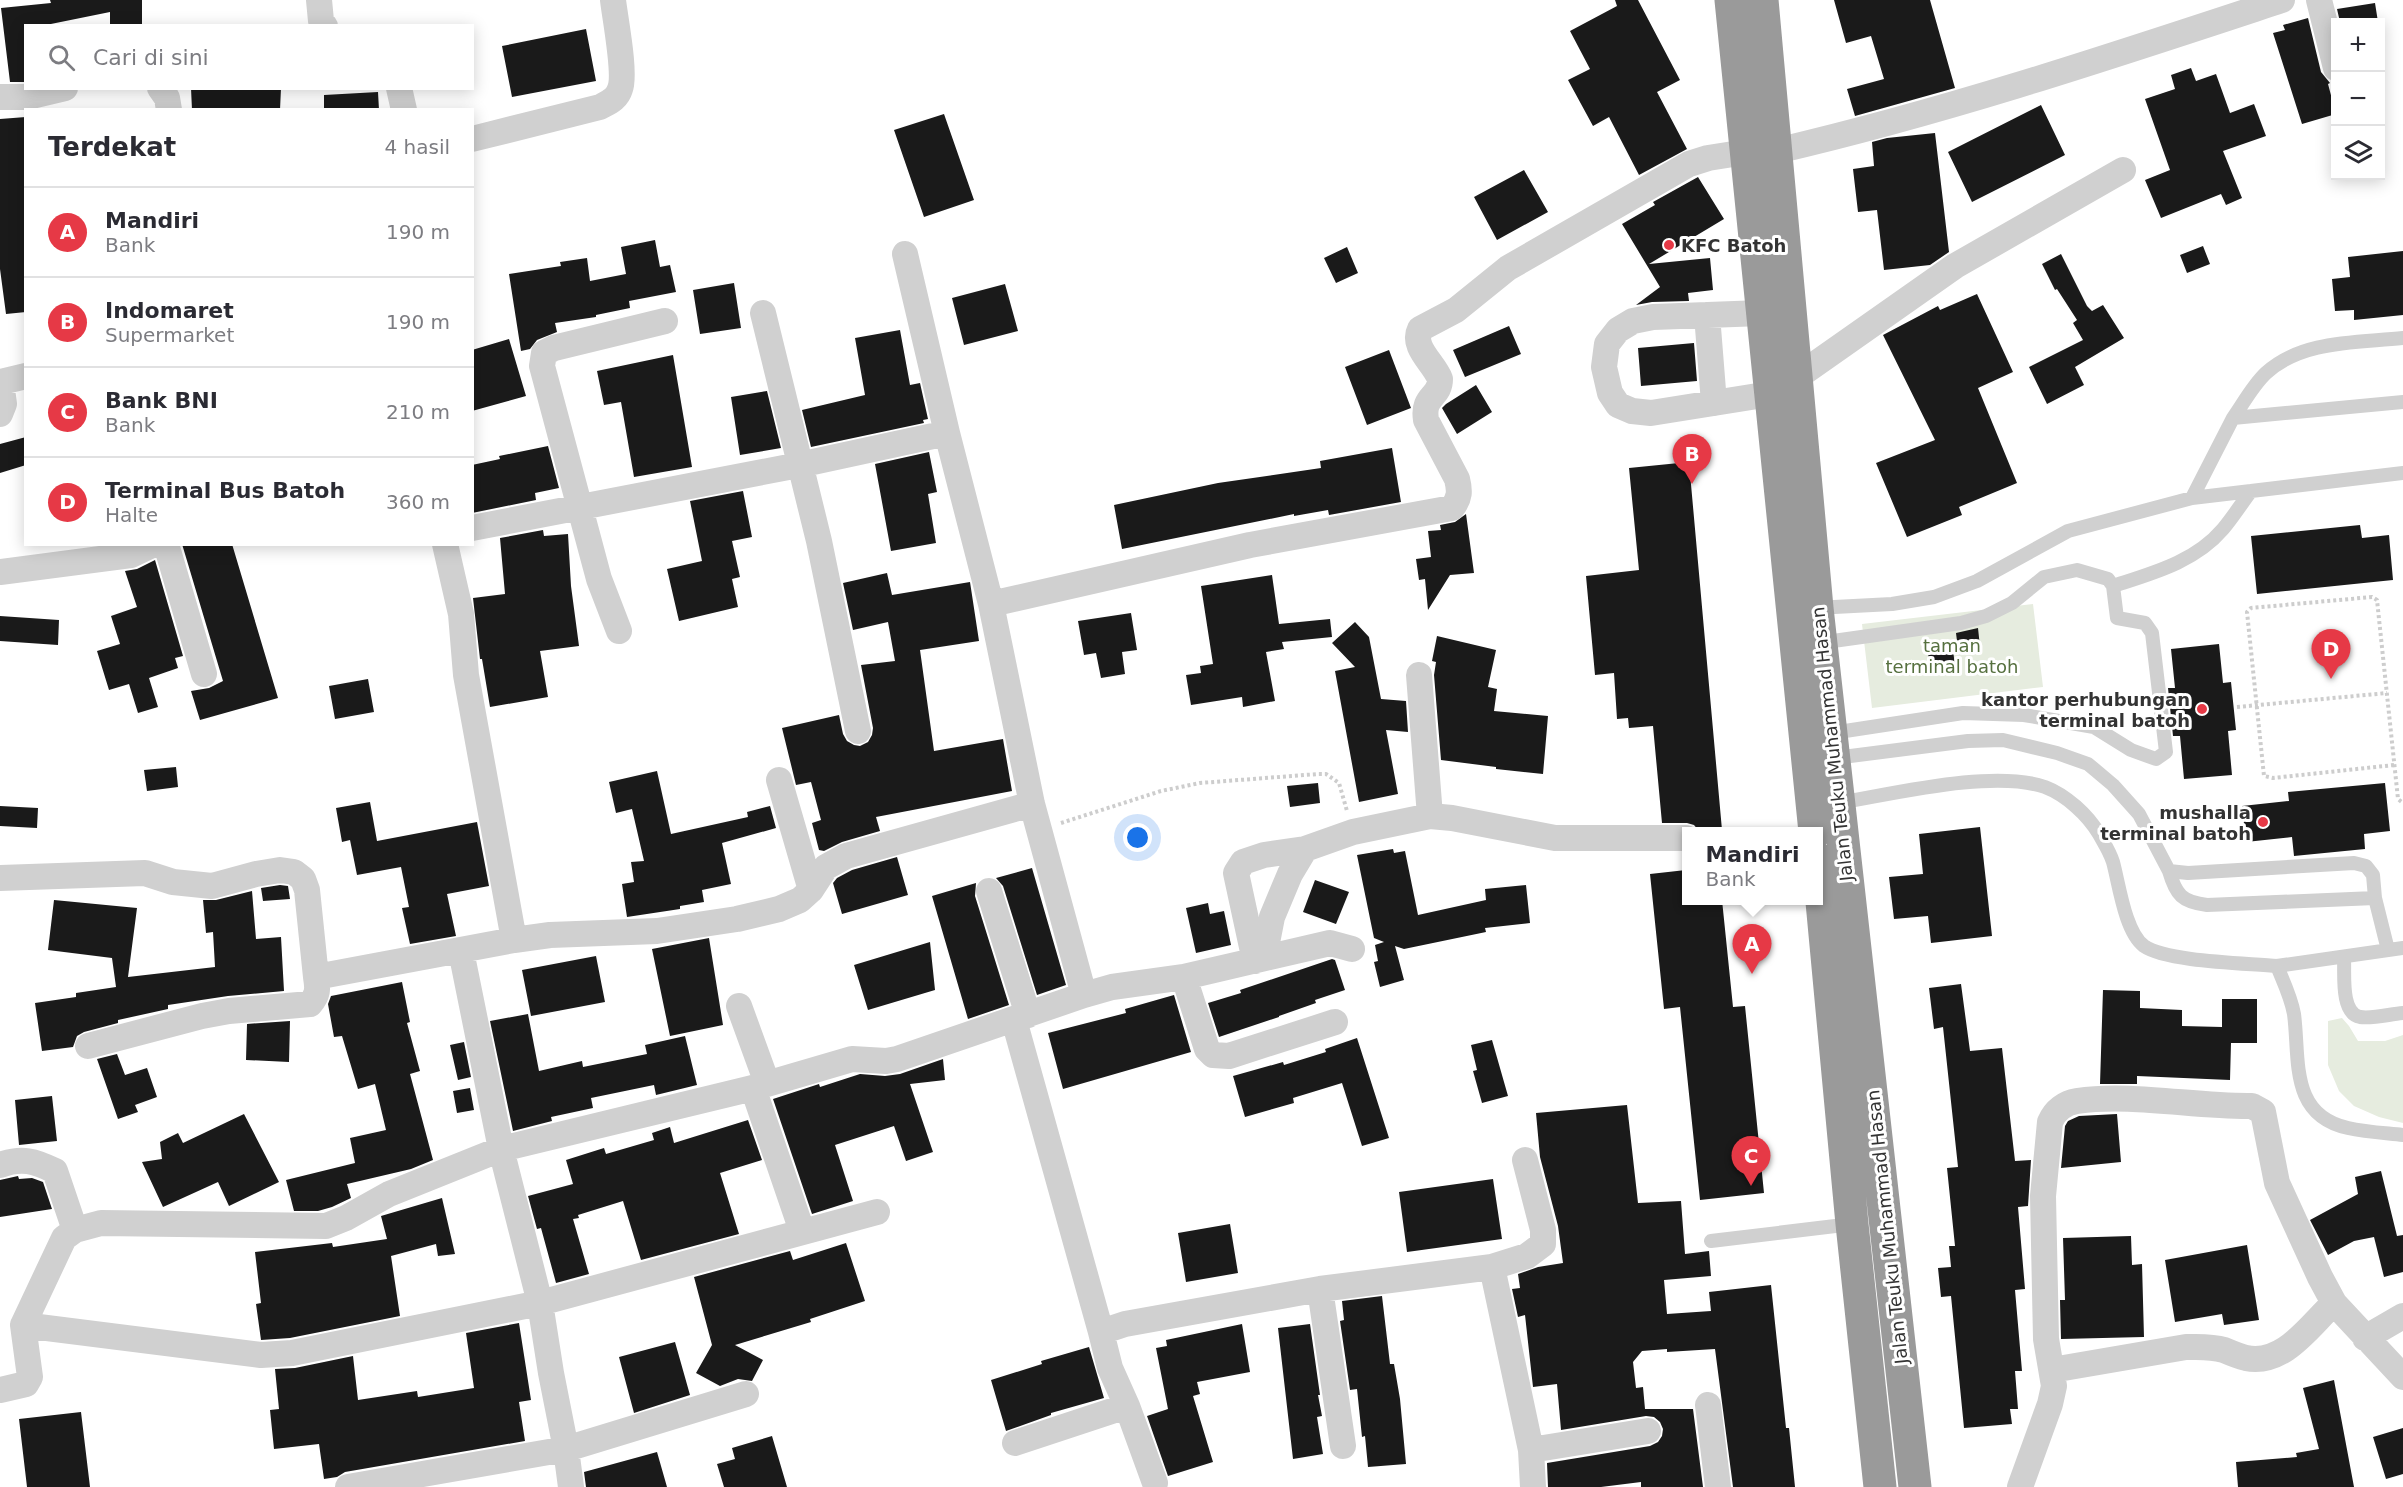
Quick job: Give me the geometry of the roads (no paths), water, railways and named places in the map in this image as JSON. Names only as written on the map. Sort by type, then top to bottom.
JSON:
[{"type":"highway","name":"Jalan Teuku Muhammad Hasan","points":[[1731,0],[1761,152],[1820,747],[1822,813],[1892,1268],[1915,1487]]},
{"type":"highway","name":"Jalan Teuku Muhammad Hasan","points":[[1762,0],[1762,313],[1783,386]]},
{"type":"highway","name":"Jalan Teuku Muhammad Hasan","points":[[1822,905],[1852,1224],[1880,1487]]},
{"type":"street","points":[[320,0],[321,21],[323,24]]},
{"type":"street","points":[[474,139],[600,107],[614,99],[621,88],[621,75],[613,0]]},
{"type":"street","points":[[991,604],[1251,545],[1452,508],[1459,499],[1460,489],[1426,420],[1425,412],[1428,399],[1438,390],[1440,379],[1418,344],[1418,333],[1420,329],[1456,310],[1508,268],[1689,164],[1708,158],[1761,152],[1858,132],[2054,75],[2282,0]]},
{"type":"street","points":[[2319,0],[2331,48]]},
{"type":"street","points":[[0,97],[27,97],[57,90]]},
{"type":"street","points":[[161,90],[167,98],[169,108]]},
{"type":"street","points":[[399,90],[404,108]]},
{"type":"street","points":[[1762,313],[1653,317],[1633,321],[1618,330],[1607,344],[1604,367],[1610,393],[1618,405],[1632,411],[1651,413],[1714,403],[1783,386],[1955,266],[2123,170]]},
{"type":"street","points":[[905,254],[947,433],[991,604],[1032,804],[1083,995]]},
{"type":"street","points":[[763,313],[819,542],[858,731]]},
{"type":"street","points":[[1707,315],[1714,403]]},
{"type":"street","points":[[619,631],[599,579],[582,507],[542,366],[544,353],[554,348],[665,321]]},
{"type":"street","points":[[0,414],[9,379]]},
{"type":"street","points":[[474,528],[799,465],[947,433]]},
{"type":"street","points":[[0,572],[131,555],[150,546]]},
{"type":"street","points":[[166,546],[204,674]]},
{"type":"street","points":[[445,546],[461,614],[466,675],[514,940]]},
{"type":"street","points":[[1419,675],[1430,816]]},
{"type":"street","points":[[779,780],[811,890]]},
{"type":"street","points":[[316,977],[514,940],[550,935],[657,931],[737,919],[791,906],[811,890],[826,867],[846,856],[1032,804]]},
{"type":"street","points":[[1259,959],[1236,873],[1243,862],[1264,855],[1305,849],[1353,832],[1430,816],[1452,818],[1555,838],[1682,838]]},
{"type":"street","points":[[1259,959],[1272,917],[1290,874],[1305,849]]},
{"type":"street","points":[[0,878],[146,873],[173,882],[212,886],[280,870],[294,872],[303,879],[307,890],[318,988],[316,997],[310,1004],[229,1011],[88,1046]]},
{"type":"street","points":[[989,891],[1110,1368],[1127,1406],[1155,1483]]},
{"type":"street","points":[[0,1390],[26,1384],[30,1377],[23,1325],[64,1238],[75,1230],[110,1223],[326,1226],[346,1218],[389,1194],[501,1149],[760,1086],[852,1059],[886,1061],[897,1059],[1112,987],[1184,977],[1329,943],[1352,949]]},
{"type":"street","points":[[461,951],[501,1149],[540,1303],[571,1487]]},
{"type":"street","points":[[1184,977],[1206,1049],[1213,1055],[1229,1056],[1335,1022]]},
{"type":"street","points":[[739,1006],[802,1231]]},
{"type":"street","points":[[2020,1487],[2050,1404],[2054,1386],[2046,1339],[2044,1274],[2043,1196],[2050,1122],[2054,1113],[2063,1106],[2076,1101],[2125,1100],[2252,1106],[2263,1112],[2277,1183],[2319,1277],[2334,1303],[2403,1377]]},
{"type":"street","points":[[0,1165],[14,1160],[37,1162],[55,1171],[75,1230]]},
{"type":"street","points":[[1101,1332],[1125,1324],[1320,1289],[1492,1267],[1527,1256],[1543,1244],[1544,1230],[1525,1160]]},
{"type":"street","points":[[23,1325],[261,1355],[292,1353],[540,1303],[878,1212]]},
{"type":"street","points":[[1492,1267],[1530,1450],[1533,1487]]},
{"type":"street","points":[[1320,1289],[1343,1446]]},
{"type":"street","points":[[2052,1370],[2186,1347],[2222,1350],[2248,1359],[2264,1358],[2279,1353],[2291,1345],[2334,1303]]},
{"type":"street","points":[[2365,1338],[2403,1316]]},
{"type":"street","points":[[348,1487],[566,1449],[746,1394]]},
{"type":"street","points":[[1708,1405],[1718,1487]]},
{"type":"street","points":[[1015,1443],[1127,1406]]},
{"type":"street","points":[[1530,1450],[1648,1431]]},
{"type":"lane","points":[[2192,498],[2233,418],[2264,374],[2285,358],[2310,348],[2403,338]]},
{"type":"lane","points":[[2233,418],[2403,402]]},
{"type":"lane","points":[[1805,609],[1892,604],[1934,597],[1977,581],[2068,531],[2192,498],[2403,473]]},
{"type":"lane","points":[[2113,586],[2170,567],[2200,550],[2223,530],[2251,491]]},
{"type":"lane","points":[[1808,644],[1961,623],[1986,616],[2012,603],[2044,577],[2077,570],[2103,576],[2113,586],[2117,618],[2145,623],[2152,633],[2166,753],[2156,759],[2131,750],[2094,727],[2024,714],[1963,713],[1820,747]]},
{"type":"lane","points":[[1820,747],[2003,740],[2057,753],[2088,764],[2113,785],[2139,814],[2169,871],[2173,884],[2182,898],[2191,903],[2207,905],[2375,898]]},
{"type":"lane","points":[[1822,813],[1968,782],[2013,781],[2046,787],[2073,804],[2092,822],[2111,856],[2130,928],[2142,945],[2170,956],[2277,966],[2403,948]]},
{"type":"lane","points":[[2169,871],[2188,873],[2361,864],[2366,866],[2373,875],[2375,898],[2388,950]]},
{"type":"lane","points":[[2344,957],[2346,1004],[2352,1013],[2362,1017],[2403,1012]]},
{"type":"lane","points":[[2277,966],[2294,1012],[2298,1078],[2307,1100],[2319,1115],[2346,1128],[2403,1135]]},
{"type":"lane","points":[[1711,1240],[1852,1224]]},
{"type":"place","name":"KFC Batoh","points":[[1669,245]]},
{"type":"place","name":"Indomaret","points":[[1692,484]]},
{"type":"place","name":"Terminal Bus Batoh","points":[[2331,679]]},
{"type":"place","name":"kantor perhubungan terminal batoh","points":[[2202,709]]},
{"type":"place","name":"mushalla terminal batoh","points":[[2263,822]]},
{"type":"place","name":"Mandiri","points":[[1752,974]]},
{"type":"place","name":"Bank BNI","points":[[1751,1186]]},
{"type":"park label","name":"taman terminal batoh","points":[[1952,655]]}]
